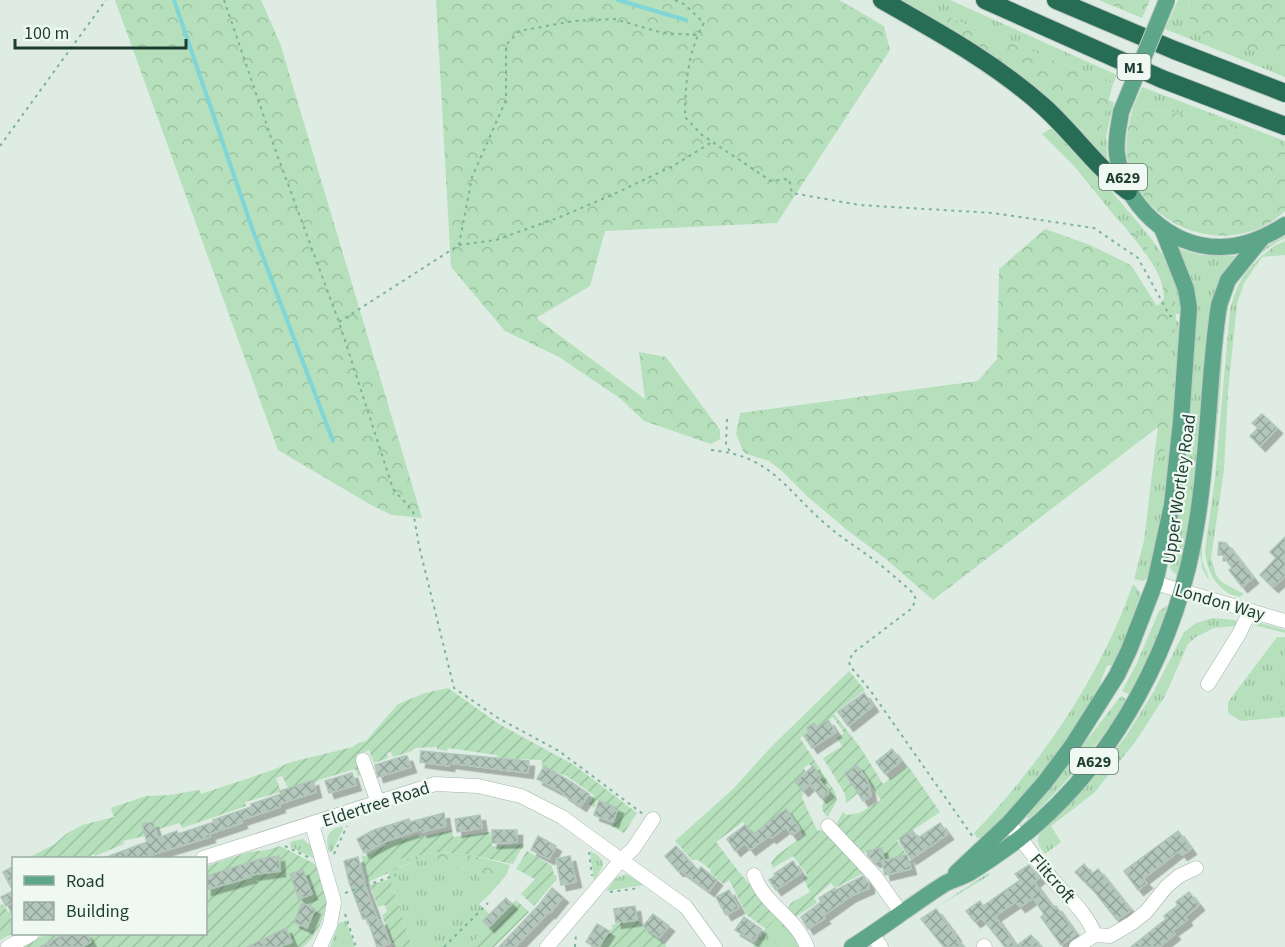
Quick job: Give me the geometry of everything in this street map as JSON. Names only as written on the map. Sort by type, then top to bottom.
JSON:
[{"type":"highway","points":[[882,0],[939,32],[1016,84],[1069,131],[1112,179],[1128,191]]},
{"type":"highway","name":"M1","points":[[985,0],[1162,79],[1285,126]]},
{"type":"highway","name":"M1","points":[[1056,0],[1174,50],[1285,93]]},
{"type":"main road","name":"A629","points":[[1167,0],[1121,112],[1117,153],[1128,191],[1144,212],[1162,228],[1195,243],[1219,247],[1241,245],[1262,238],[1285,225]]},
{"type":"main road","name":"Upper Wortley Road","points":[[948,882],[1009,823],[1045,782],[1102,700],[1129,650],[1155,583],[1172,505],[1189,317],[1186,289],[1162,228]]},
{"type":"main road","name":"Upper Wortley Road","points":[[852,947],[876,940],[902,914],[948,882],[970,873],[1020,838],[1057,803],[1085,772],[1108,742],[1140,691],[1154,663],[1182,592],[1193,547],[1201,498],[1219,305],[1228,280],[1262,238]]},
{"type":"street","name":"London Way","points":[[1155,583],[1285,621]]},
{"type":"street","points":[[1271,617],[1285,608]]},
{"type":"street","points":[[1208,684],[1239,634],[1250,611]]},
{"type":"street","points":[[363,760],[378,803]]},
{"type":"street","name":"Eldertree Road","points":[[206,857],[435,784],[478,786],[521,796],[562,817],[686,907],[715,947]]},
{"type":"street","points":[[547,947],[633,849],[653,820]]},
{"type":"street","name":"Flitcroft","points":[[1009,823],[1054,881],[1070,896],[1091,924],[1095,935]]},
{"type":"street","points":[[312,824],[336,895],[332,919],[320,947]]},
{"type":"street","points":[[828,826],[875,876],[902,914]]},
{"type":"street","points":[[1076,947],[1095,935],[1110,936],[1132,923],[1146,912],[1166,887],[1179,876],[1196,868]]},
{"type":"street","points":[[754,875],[766,898],[794,923],[807,947]]},
{"type":"street","points":[[8,947],[29,935]]},
{"type":"path","points":[[0,146],[106,0]]},
{"type":"path","points":[[224,0],[275,149],[339,322],[393,489],[413,511],[418,546],[454,688],[498,718],[559,751],[653,820]]},
{"type":"path","points":[[675,0],[684,4],[705,23],[698,35],[685,86],[685,117],[702,135],[771,181],[789,179],[792,193],[859,205],[993,213],[1094,228],[1138,258],[1170,316],[1189,317]]},
{"type":"path","points":[[459,245],[472,177],[506,100],[506,45],[519,31],[574,21],[615,19],[663,33],[698,35]]},
{"type":"path","points":[[339,322],[459,245],[496,240],[560,217],[663,171],[712,142]]},
{"type":"path","points":[[727,418],[726,444],[730,452]]},
{"type":"path","points":[[711,450],[730,452],[761,464],[828,526],[883,566],[914,594],[916,600],[911,609],[853,653],[849,661],[850,666],[870,690],[982,849]]},
{"type":"path","points":[[270,837],[325,868],[354,810]]},
{"type":"path","points":[[587,834],[595,893],[658,886]]},
{"type":"path","points":[[356,947],[336,895],[396,875]]},
{"type":"path","points":[[444,947],[488,903]]},
{"type":"green space","points":[[115,0],[261,0],[280,43],[422,518],[392,515],[278,450]]},
{"type":"green space","points":[[436,0],[839,0],[884,26],[890,50],[777,223],[605,231],[590,286],[536,318],[645,399],[639,352],[666,357],[720,430],[720,439],[711,444],[644,421],[621,399],[559,357],[505,331],[451,267]]},
{"type":"green space","points":[[897,0],[950,0],[1117,75],[1113,84],[935,12],[958,32],[1018,73]]},
{"type":"green space","points":[[1099,0],[1150,0],[1142,18]]},
{"type":"green space","points":[[1178,0],[1188,0],[1188,7],[1268,53],[1282,57],[1285,55],[1285,77],[1165,29]]},
{"type":"green space","points":[[1188,0],[1285,0],[1285,55],[1282,57],[1230,46],[1191,29]]},
{"type":"green space","points":[[933,11],[1113,84],[1100,133],[1100,144],[1062,114],[1018,73],[958,32]]},
{"type":"green space","points":[[1142,87],[1285,141],[1285,152],[1257,141],[1228,125],[1190,114],[1133,108]]},
{"type":"green space","points":[[1108,100],[1114,102],[1106,136],[1108,168],[1062,114],[1100,144],[1100,133]]},
{"type":"green space","points":[[1133,108],[1190,114],[1228,125],[1257,141],[1285,152],[1285,211],[1264,226],[1241,234],[1217,235],[1193,231],[1171,221],[1152,206],[1137,186],[1128,162],[1127,135]]},
{"type":"green space","points":[[1050,129],[1063,134],[1150,237],[1170,265],[1178,282],[1182,311],[1179,314],[1176,314],[1174,289],[1168,276],[1135,232],[1125,227],[1117,219],[1074,166],[1042,134]]},
{"type":"green space","points":[[1125,227],[1135,232],[1148,248],[1168,275],[1174,289],[1176,314],[1171,362],[1177,380],[1172,441],[1153,466],[1158,427],[933,600],[808,497],[769,461],[744,453],[736,434],[740,413],[978,381],[997,359],[999,269],[1045,229],[1090,245],[1131,265],[1157,306],[1164,299],[1160,279]]},
{"type":"green space","points":[[1285,236],[1244,270],[1231,297],[1225,329],[1218,414],[1216,413],[1222,333],[1225,315],[1234,284],[1242,270],[1253,258]]},
{"type":"green space","points":[[1285,241],[1285,255],[1261,257],[1274,246]]},
{"type":"green space","points":[[1176,248],[1201,255],[1236,256],[1221,277],[1213,299],[1194,499],[1180,574],[1177,575],[1171,570],[1168,558],[1195,291],[1188,269]]},
{"type":"green space","points":[[1265,253],[1244,283],[1237,304],[1228,392],[1224,470],[1211,558],[1216,575],[1222,582],[1244,594],[1240,597],[1225,591],[1214,580],[1210,573],[1205,550],[1215,478],[1230,310],[1242,278]]},
{"type":"green space","points":[[1175,319],[1181,325],[1177,380],[1171,362]]},
{"type":"green space","points":[[1216,417],[1218,417],[1202,546],[1202,561],[1208,579],[1202,568],[1200,554]]},
{"type":"green space","points":[[1172,441],[1161,522],[1148,578],[1143,581],[1134,579],[1144,541],[1153,466]]},
{"type":"green space","points":[[1133,584],[1140,592],[1141,598],[1114,667],[1107,666],[1100,683],[1103,686],[1036,784],[983,838],[977,838],[974,833],[1023,777],[1067,717],[1104,653]]},
{"type":"green space","points":[[1168,605],[1158,641],[1131,695],[1122,691],[1159,611]]},
{"type":"green space","points":[[1213,618],[1238,622],[1236,626],[1214,628],[1188,644],[1165,696],[1136,741],[1094,793],[1051,826],[1061,842],[1045,854],[1038,842],[1040,833],[1086,787],[1126,736],[1154,691],[1184,632],[1196,623]]},
{"type":"green space","points":[[1257,622],[1285,630],[1285,633],[1253,625]]},
{"type":"green space","points":[[1277,637],[1285,637],[1285,717],[1241,721],[1228,713],[1228,702]]},
{"type":"green space","points":[[849,671],[865,690],[834,714],[860,747],[883,784],[908,766],[940,812],[897,841],[907,855],[884,860],[881,848],[861,855],[834,828],[843,812],[847,815],[860,813],[881,800],[857,765],[845,773],[858,793],[846,803],[845,794],[823,758],[842,746],[837,738],[844,733],[833,717],[817,728],[814,723],[807,728],[809,732],[800,738],[835,792],[837,800],[828,817],[822,806],[830,795],[818,779],[820,777],[809,764],[804,768],[806,772],[795,782],[803,791],[802,798],[817,830],[826,832],[866,872],[835,888],[831,883],[814,898],[817,903],[794,918],[786,911],[791,903],[810,892],[803,878],[807,875],[793,856],[773,868],[771,863],[776,856],[803,836],[800,829],[786,809],[753,835],[743,822],[716,842],[778,916],[766,929],[747,915],[729,880],[724,884],[698,860],[692,860],[675,841],[733,789],[771,747]]},
{"type":"green space","points":[[448,688],[499,724],[574,765],[637,813],[624,833],[611,826],[618,808],[597,800],[594,808],[589,804],[594,795],[568,777],[541,765],[543,762],[540,760],[500,758],[496,755],[448,748],[447,751],[437,749],[437,747],[415,748],[393,757],[391,752],[387,753],[388,758],[374,763],[369,750],[356,755],[362,775],[358,776],[355,769],[315,783],[311,780],[288,788],[282,776],[276,778],[281,792],[245,802],[246,806],[182,828],[180,823],[155,830],[152,822],[142,824],[145,836],[123,841],[124,844],[95,856],[94,854],[88,857],[30,857],[55,844],[66,834],[82,825],[114,817],[111,808],[146,796],[199,790],[201,794],[291,762],[353,747],[366,741],[398,704],[425,693]]},
{"type":"green space","points":[[1121,696],[1128,700],[1094,747],[1044,804],[1030,818],[1026,818]]},
{"type":"green space","points":[[342,826],[343,829],[332,852],[329,852],[328,835]]},
{"type":"green space","points":[[452,830],[453,837],[490,832],[492,846],[524,844],[513,864],[465,854],[438,852],[385,862],[388,873],[368,882],[361,855],[365,856],[386,843],[402,838],[403,840],[418,834],[420,837]]},
{"type":"green space","points":[[303,839],[312,847],[315,859],[291,847],[290,842]]},
{"type":"green space","points":[[280,846],[315,864],[322,882],[326,907],[316,932],[303,947],[22,947],[44,935],[207,935],[207,866],[249,852]]},
{"type":"green space","points":[[527,851],[552,866],[557,879],[534,906],[521,894],[535,879],[516,869]]},
{"type":"green space","points":[[590,851],[600,858],[603,865],[594,881]]},
{"type":"green space","points":[[438,852],[465,854],[510,865],[507,874],[490,894],[480,881],[477,868],[464,867],[450,870],[425,860],[412,862],[388,873],[385,862]]},
{"type":"green space","points":[[420,859],[435,860],[450,870],[464,867],[477,868],[480,881],[490,894],[479,904],[496,920],[466,947],[412,947],[388,873]]},
{"type":"green space","points":[[988,873],[990,875],[935,908]]},
{"type":"green space","points":[[626,874],[644,885],[606,891],[616,878]]},
{"type":"green space","points":[[390,879],[412,947],[391,947],[395,946],[382,915],[387,912],[385,905],[378,907],[370,885]]},
{"type":"green space","points":[[516,900],[529,912],[494,947],[466,947],[484,933]]},
{"type":"green space","points":[[3,904],[8,912],[12,912],[10,917],[12,934],[0,940],[0,905]]},
{"type":"green space","points":[[778,916],[800,947],[783,947],[768,925]]},
{"type":"green space","points":[[637,920],[667,947],[599,947],[613,928],[611,925]]},
{"type":"green space","points":[[346,921],[355,947],[330,947],[339,923]]},
{"type":"green space","points":[[768,925],[783,947],[753,947]]},
{"type":"building","points":[[1262,414],[1277,428],[1260,446],[1250,436],[1258,428],[1252,423]]},
{"type":"building","points":[[1285,537],[1285,576],[1273,587],[1260,575],[1276,558],[1270,552]]},
{"type":"building","points":[[1219,542],[1226,543],[1253,578],[1242,587],[1229,570],[1232,568],[1223,555],[1218,555]]},
{"type":"building","points":[[864,693],[873,706],[848,726],[838,712]]},
{"type":"building","points":[[828,720],[836,732],[812,748],[804,736],[809,732],[807,728],[814,723],[817,728]]},
{"type":"building","points":[[892,749],[901,761],[885,774],[876,762]]},
{"type":"building","points":[[421,751],[529,761],[528,773],[450,763],[449,766],[420,762]]},
{"type":"building","points":[[407,756],[411,767],[378,777],[375,765]]},
{"type":"building","points":[[857,765],[868,781],[871,796],[863,801],[845,773]]},
{"type":"building","points":[[544,766],[589,794],[581,806],[564,793],[537,779]]},
{"type":"building","points":[[813,766],[821,777],[818,779],[829,792],[821,798],[810,784],[803,791],[795,782]]},
{"type":"building","points":[[352,773],[356,785],[329,793],[325,781]]},
{"type":"building","points":[[313,780],[316,792],[241,820],[242,823],[209,834],[210,837],[144,857],[107,857],[147,842],[142,824],[153,822],[158,838],[177,831],[178,834],[251,807],[251,804],[281,794],[280,791]]},
{"type":"building","points":[[599,801],[618,808],[613,822],[594,815]]},
{"type":"building","points":[[786,809],[800,829],[792,835],[786,827],[750,850],[745,843],[735,851],[727,839],[745,825],[753,834]]},
{"type":"building","points":[[444,813],[446,826],[422,832],[421,829],[386,841],[364,853],[357,839],[374,830],[409,819],[410,822]]},
{"type":"building","points":[[480,815],[482,828],[457,832],[455,819]]},
{"type":"building","points":[[940,823],[948,834],[911,859],[900,842],[900,838],[912,830],[918,838]]},
{"type":"building","points":[[492,830],[517,830],[517,842],[492,843]]},
{"type":"building","points":[[1178,831],[1191,849],[1182,855],[1179,851],[1143,879],[1147,883],[1138,890],[1124,871]]},
{"type":"building","points":[[538,836],[556,846],[549,859],[531,850]]},
{"type":"building","points":[[676,846],[698,871],[701,867],[717,880],[709,891],[680,870],[678,871],[665,856]]},
{"type":"building","points":[[882,848],[884,860],[875,862],[868,856],[867,851]]},
{"type":"building","points":[[907,855],[911,869],[885,875],[882,861]]},
{"type":"building","points":[[279,856],[280,871],[250,875],[251,877],[207,890],[207,876],[260,859]]},
{"type":"building","points":[[570,856],[576,882],[561,885],[556,859]]},
{"type":"building","points":[[358,857],[365,886],[378,921],[381,920],[390,943],[380,947],[377,947],[367,918],[363,919],[349,882],[344,861]]},
{"type":"building","points":[[793,861],[801,873],[776,890],[769,880]]},
{"type":"building","points":[[1084,864],[1092,874],[1098,869],[1131,910],[1117,920],[1075,872]]},
{"type":"building","points":[[1029,865],[1039,878],[1034,882],[1053,908],[1056,906],[1076,934],[1061,945],[1041,917],[1044,914],[1033,898],[1020,907],[1016,902],[995,916],[1016,946],[1031,935],[1041,947],[1005,947],[981,918],[975,922],[966,911],[980,901],[983,906],[1020,880],[1015,874]]},
{"type":"building","points":[[12,867],[12,889],[3,872]]},
{"type":"building","points":[[303,870],[312,894],[299,899],[290,874]]},
{"type":"building","points":[[863,876],[869,888],[851,896],[808,929],[801,917],[821,902],[819,898]]},
{"type":"building","points":[[552,888],[563,897],[550,913],[515,947],[499,947],[539,905]]},
{"type":"building","points":[[729,890],[739,908],[726,915],[716,897]]},
{"type":"building","points":[[12,892],[12,902],[6,906],[1,897]]},
{"type":"building","points":[[1189,892],[1199,905],[1185,917],[1187,920],[1172,931],[1175,934],[1159,947],[1131,947],[1166,919],[1164,916]]},
{"type":"building","points":[[506,898],[512,904],[489,927],[483,921]]},
{"type":"building","points":[[302,903],[315,909],[307,928],[294,922]]},
{"type":"building","points":[[635,906],[637,920],[616,923],[614,909]]},
{"type":"building","points":[[936,909],[964,947],[944,947],[921,919]]},
{"type":"building","points":[[653,914],[669,926],[659,938],[643,926]]},
{"type":"building","points":[[744,917],[761,929],[753,941],[735,930]]},
{"type":"building","points":[[597,924],[609,931],[599,947],[595,947],[586,942]]},
{"type":"building","points":[[286,928],[292,942],[280,947],[247,947]]},
{"type":"building","points":[[62,935],[87,935],[91,942],[82,947],[40,947]]},
{"type":"waterway","points":[[174,0],[252,228],[333,441]]},
{"type":"waterway","points":[[618,0],[686,20]]}]
